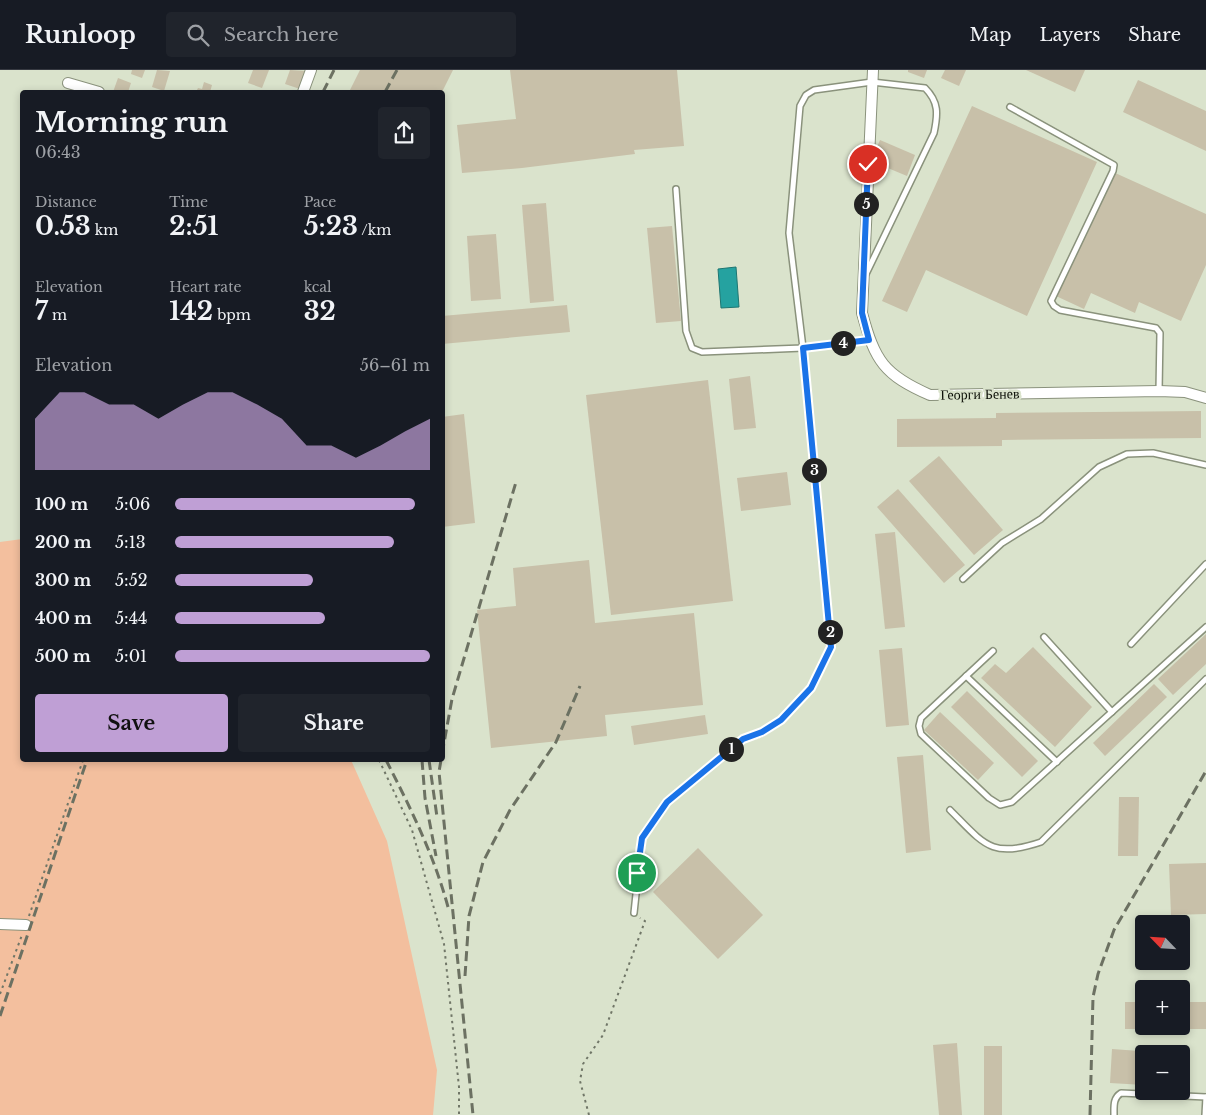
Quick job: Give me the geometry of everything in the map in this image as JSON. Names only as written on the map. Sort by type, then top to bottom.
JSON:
[{"type":"street","points":[[304,90],[311,70]]},
{"type":"street","name":"Георги Бенев","points":[[873,70],[862,313],[869,340],[883,366],[902,383],[930,395],[1159,391],[1185,392],[1206,398]]},
{"type":"street","points":[[68,83],[92,90]]},
{"type":"street","points":[[0,924],[26,925]]},
{"type":"lane","points":[[634,913],[642,838],[667,802],[743,739],[762,732],[781,720],[811,688],[831,647],[803,348],[789,234],[800,106],[806,95],[814,90],[872,82],[925,88],[932,96],[938,112],[934,133],[863,280]]},
{"type":"lane","points":[[1010,107],[1114,165],[1113,171],[1051,301],[1060,310],[1156,328],[1160,333],[1159,391]]},
{"type":"lane","points":[[676,189],[686,331],[692,348],[702,352],[803,348],[869,340]]},
{"type":"lane","points":[[963,579],[1002,543],[1041,519],[1099,467],[1127,454],[1153,453],[1206,465]]},
{"type":"lane","points":[[1131,644],[1206,564]]},
{"type":"lane","points":[[993,651],[921,718],[919,726],[921,734],[989,798],[1000,805],[1012,802],[1206,627]]},
{"type":"lane","points":[[1044,636],[1112,712]]},
{"type":"lane","points":[[966,676],[1057,762]]},
{"type":"lane","points":[[950,810],[980,840],[991,847],[1019,850],[1041,842],[1206,679]]},
{"type":"lane","points":[[1114,1115],[1114,1101],[1122,1093],[1206,1097],[1206,1115]]},
{"type":"path","points":[[0,994],[82,762]]},
{"type":"path","points":[[380,762],[412,830],[444,944],[459,1088],[459,1115]]},
{"type":"path","points":[[589,1115],[580,1081],[583,1064],[603,1036],[628,973],[645,921],[634,913]]},
{"type":"shaded area","points":[[20,539],[20,762],[352,762],[387,841],[437,1070],[433,1115],[0,1115],[0,542]]},
{"type":"water","points":[[736,267],[739,307],[721,308],[718,269]]},
{"type":"building","points":[[132,70],[145,70],[142,78],[131,74]]},
{"type":"building","points":[[157,70],[170,71],[164,90],[152,87]]},
{"type":"building","points":[[253,70],[269,70],[262,88],[248,83]]},
{"type":"building","points":[[290,70],[306,71],[300,89],[285,84]]},
{"type":"building","points":[[360,70],[453,70],[443,90],[350,90]]},
{"type":"building","points":[[510,70],[677,70],[684,146],[634,150],[635,154],[522,168],[462,173],[457,125],[516,119]]},
{"type":"building","points":[[908,70],[927,70],[924,78],[908,72]]},
{"type":"building","points":[[945,70],[966,70],[959,86],[941,78]]},
{"type":"building","points":[[1026,70],[1085,70],[1075,92]]},
{"type":"building","points":[[118,78],[131,83],[129,90],[114,90]]},
{"type":"building","points":[[1138,80],[1206,111],[1206,151],[1123,112]]},
{"type":"building","points":[[204,82],[212,85],[211,90],[197,90],[198,88],[202,89]]},
{"type":"building","points":[[972,106],[1097,162],[1027,316],[926,270],[907,312],[882,301]]},
{"type":"building","points":[[880,140],[915,155],[907,176],[871,161]]},
{"type":"building","points":[[1113,172],[1206,214],[1206,265],[1181,321],[1139,302],[1135,313],[1091,293],[1084,309],[1056,296]]},
{"type":"building","points":[[546,203],[554,301],[530,303],[522,205]]},
{"type":"building","points":[[672,226],[681,321],[656,323],[647,228]]},
{"type":"building","points":[[496,234],[501,299],[471,301],[467,236]]},
{"type":"building","points":[[567,305],[570,332],[445,344],[445,316]]},
{"type":"building","points":[[750,376],[756,428],[734,430],[729,379]]},
{"type":"building","points":[[708,380],[733,601],[611,615],[586,395]]},
{"type":"building","points":[[1201,411],[1201,438],[1002,440],[1002,446],[897,447],[897,419],[996,418],[996,413]]},
{"type":"building","points":[[464,414],[475,523],[445,527],[445,417]]},
{"type":"building","points":[[939,456],[1003,530],[974,555],[909,481]]},
{"type":"building","points":[[787,472],[791,505],[741,511],[737,478]]},
{"type":"building","points":[[898,489],[965,565],[944,583],[877,507]]},
{"type":"building","points":[[895,532],[905,627],[885,629],[875,534]]},
{"type":"building","points":[[589,560],[595,623],[694,613],[703,705],[605,715],[607,736],[491,748],[477,610],[516,606],[513,568]]},
{"type":"building","points":[[1206,634],[1206,664],[1173,695],[1158,679]]},
{"type":"building","points":[[1033,647],[1092,707],[1055,747],[981,678],[995,664],[1006,673]]},
{"type":"building","points":[[902,648],[909,725],[886,727],[879,650]]},
{"type":"building","points":[[1154,684],[1167,697],[1105,756],[1093,743]]},
{"type":"building","points":[[967,691],[1038,761],[1022,777],[951,707]]},
{"type":"building","points":[[940,712],[994,763],[978,780],[924,730]]},
{"type":"building","points":[[705,715],[708,734],[634,745],[631,726]]},
{"type":"building","points":[[923,755],[931,850],[906,853],[897,757]]},
{"type":"building","points":[[1119,797],[1139,797],[1138,856],[1118,856]]},
{"type":"building","points":[[698,848],[763,915],[718,959],[653,892]]},
{"type":"building","points":[[1206,863],[1206,914],[1171,915],[1169,864]]},
{"type":"building","points":[[1125,1002],[1135,1002],[1135,1029],[1125,1029]]},
{"type":"building","points":[[1190,1002],[1206,1002],[1206,1029],[1190,1029]]},
{"type":"building","points":[[957,1043],[962,1115],[939,1115],[933,1045]]},
{"type":"building","points":[[984,1046],[1002,1046],[1002,1115],[984,1115]]},
{"type":"building","points":[[1112,1049],[1135,1051],[1135,1084],[1110,1083]]},
{"type":"railway","points":[[324,90],[334,70]]},
{"type":"railway","points":[[386,90],[397,70]]},
{"type":"railway","points":[[445,738],[452,699],[516,482]]},
{"type":"railway","points":[[465,976],[469,916],[483,862],[510,810],[556,742],[580,686]]},
{"type":"railway","points":[[0,1016],[86,762]]},
{"type":"railway","points":[[387,762],[429,850],[448,907]]},
{"type":"railway","points":[[422,762],[425,798],[436,856]]},
{"type":"railway","points":[[429,762],[437,817]]},
{"type":"railway","points":[[441,762],[439,772],[473,1115]]},
{"type":"railway","points":[[1090,1115],[1093,997],[1098,974],[1114,930],[1206,771]]},
{"type":"route","points":[[637,873],[642,838],[667,802],[743,739],[762,732],[781,720],[811,688],[831,647],[803,348],[869,340],[862,313],[868,164]]}]
